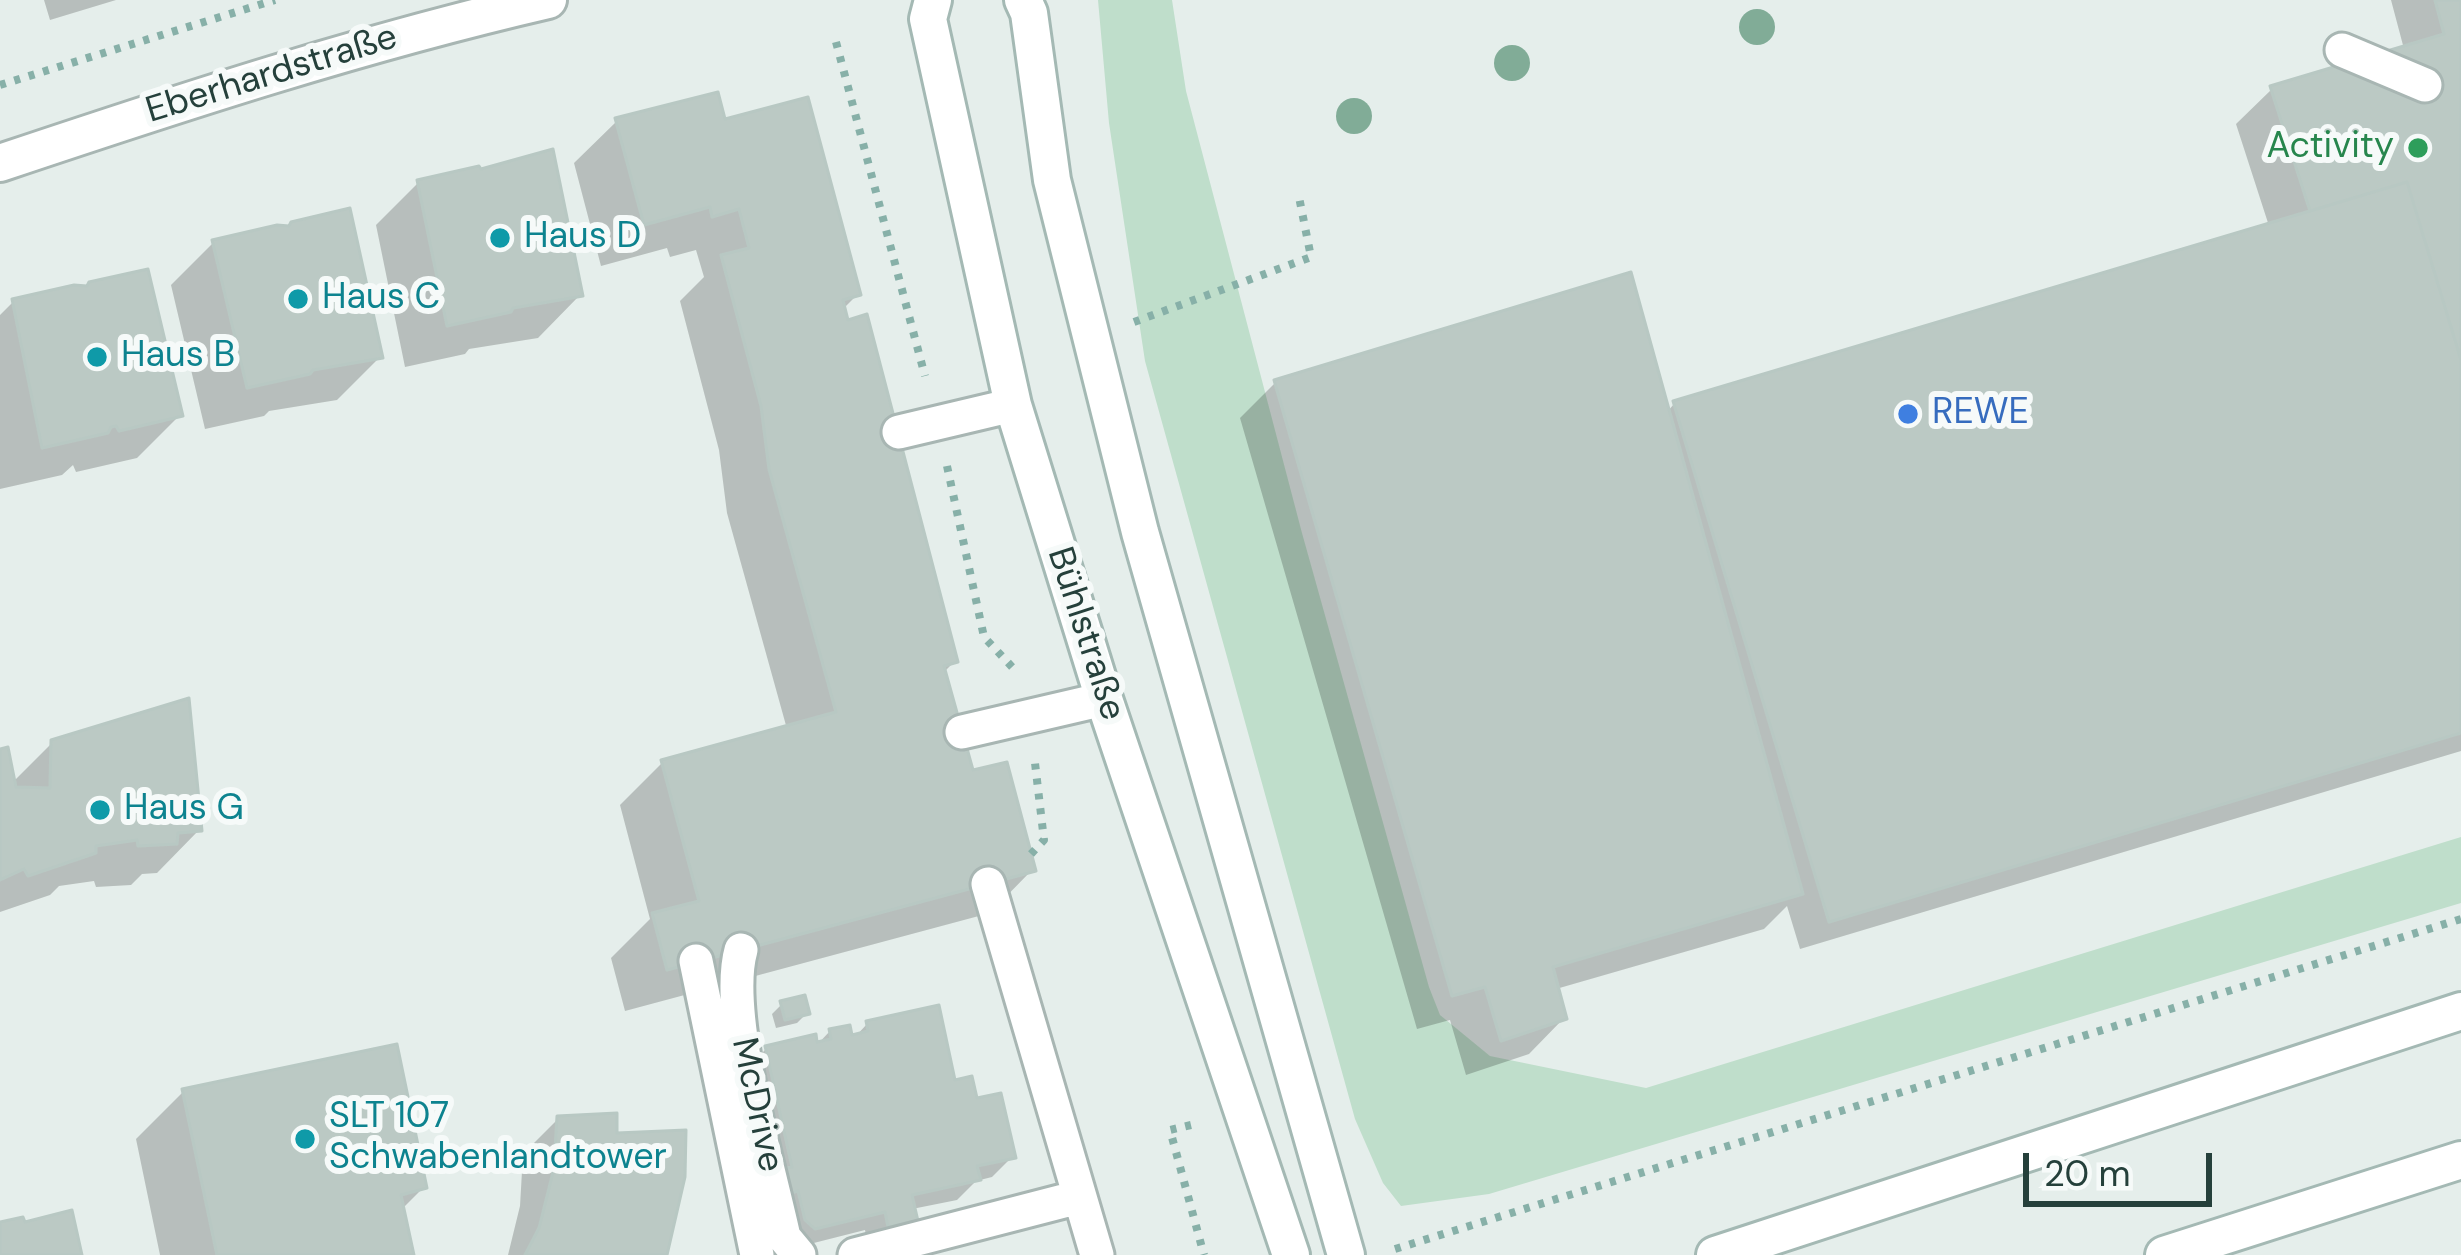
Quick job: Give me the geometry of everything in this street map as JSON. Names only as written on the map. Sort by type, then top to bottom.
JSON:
[{"type":"main road","name":"Eberhardstraße","points":[[0,163],[268,74],[420,30],[548,0]]},
{"type":"main road","name":"Bühlstraße","points":[[933,0],[928,19],[1013,405],[1105,699],[1291,1255]]},
{"type":"main road","points":[[1023,0],[1029,13],[1052,180],[1140,532],[1346,1255]]},
{"type":"main road","points":[[1715,1255],[2461,1011]]},
{"type":"main road","points":[[2164,1255],[2461,1160]]},
{"type":"lane","points":[[2342,50],[2425,85]]},
{"type":"lane","points":[[899,432],[1013,405]]},
{"type":"lane","points":[[962,732],[1105,699]]},
{"type":"lane","points":[[988,884],[1097,1255]]},
{"type":"lane","name":"McDrive","points":[[741,950],[734,974],[739,1024],[784,1237],[800,1255]]},
{"type":"lane","points":[[696,962],[757,1255]]},
{"type":"lane","points":[[855,1255],[1079,1197]]},
{"type":"path","points":[[0,86],[248,4],[275,0]]},
{"type":"path","points":[[1127,325],[1310,256],[1299,196]]},
{"type":"path","points":[[1031,854],[1044,840],[1034,751]]},
{"type":"path","points":[[1376,1255],[2461,919]]},
{"type":"path","points":[[1191,1125],[1170,1130],[1204,1255]]},
{"type":"green space","points":[[1098,0],[1172,0],[1186,91],[1302,533],[1429,987],[1440,1015],[1490,1056],[1646,1088],[2461,837],[2461,903],[1489,1194],[1401,1206],[1383,1183],[1355,1119],[1145,361],[1109,123]]},
{"type":"building","points":[[2435,0],[2461,0],[2461,360],[2407,182],[2310,211],[2270,86],[2444,34]]},
{"type":"building","points":[[718,92],[725,119],[808,97],[861,295],[843,300],[848,320],[867,314],[958,662],[944,666],[973,770],[1007,762],[1036,871],[667,970],[652,913],[699,901],[661,760],[836,712],[769,469],[761,406],[721,255],[749,248],[739,209],[712,217],[710,207],[644,225],[615,118]]},
{"type":"building","name":"Haus D","points":[[553,149],[583,296],[447,326],[417,180]]},
{"type":"building","points":[[2407,182],[2461,360],[2461,733],[1829,922],[1673,401]]},
{"type":"building","name":"Haus C","points":[[350,208],[383,358],[247,388],[212,240],[289,226]]},
{"type":"building","name":"Haus B","points":[[148,269],[183,416],[119,431],[111,427],[108,433],[42,448],[12,299]]},
{"type":"building","points":[[1631,272],[1803,894],[1553,967],[1567,1019],[1501,1041],[1485,987],[1452,996],[1274,380]]},
{"type":"building","name":"Haus G","points":[[189,698],[202,831],[178,833],[177,844],[138,846],[137,840],[96,846],[96,853],[28,876],[24,869],[0,880],[0,749],[8,747],[16,787],[50,788],[51,740]]},
{"type":"building","points":[[805,995],[810,1014],[785,1020],[780,1001]]},
{"type":"building","points":[[939,1005],[955,1080],[972,1076],[977,1098],[1001,1093],[1016,1158],[977,1166],[981,1180],[912,1195],[918,1221],[888,1227],[885,1212],[815,1229],[805,1220],[798,1191],[791,1193],[786,1168],[792,1167],[765,1046],[816,1034],[817,1042],[831,1039],[829,1029],[850,1025],[852,1035],[868,1031],[866,1021]]},
{"type":"building","name":"SLT 107 Schwabenlandtower","points":[[397,1044],[427,1188],[401,1195],[414,1255],[217,1255],[182,1089]]},
{"type":"building","points":[[617,1113],[617,1133],[686,1130],[685,1177],[667,1255],[525,1255],[539,1228],[554,1168],[557,1116]]},
{"type":"building","points":[[72,1210],[82,1255],[0,1255],[0,1222],[23,1217],[25,1222]]},
{"type":"place","name":"Activity","points":[[2418,148]]},
{"type":"place","name":"Haus D","points":[[500,238]]},
{"type":"place","name":"Haus C","points":[[298,299]]},
{"type":"place","name":"Haus B","points":[[97,357]]},
{"type":"place","name":"REWE","points":[[1908,414]]},
{"type":"place","name":"Haus G","points":[[100,810]]},
{"type":"place","name":"SLT 107 Schwabenlandtower","points":[[305,1139]]}]
